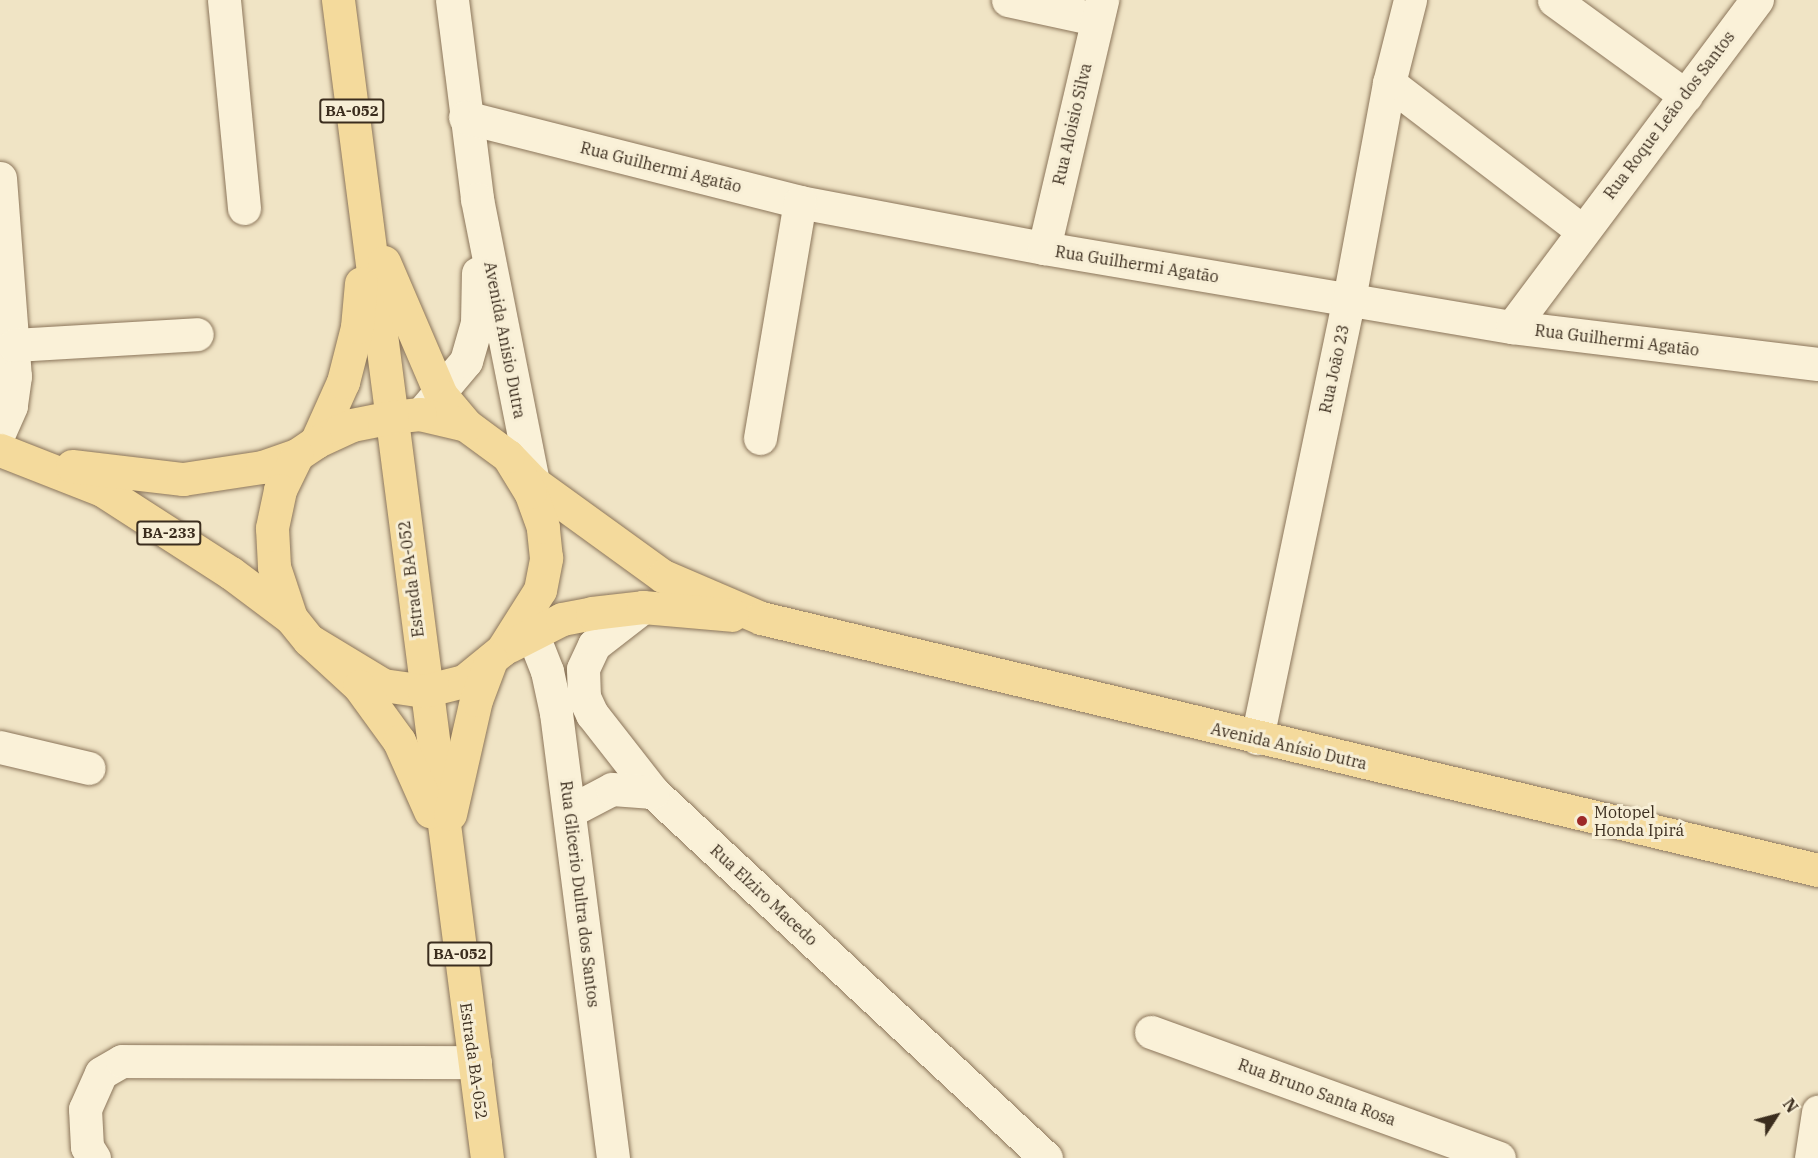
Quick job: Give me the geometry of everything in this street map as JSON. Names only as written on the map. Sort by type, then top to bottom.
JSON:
[{"type":"main road","name":"Estrada BA-052","points":[[338,0],[367,222],[418,409],[424,691],[487,1158]]},
{"type":"main road","points":[[367,222],[418,409]]},
{"type":"main road","points":[[367,222],[357,327],[344,382],[307,448],[280,490],[272,528],[274,567],[300,629],[359,686],[399,741],[445,846]]},
{"type":"main road","name":"BA-233","points":[[0,450],[38,462],[102,490],[231,573],[300,629],[383,685],[424,691],[464,681],[497,655],[540,590],[546,558],[543,526],[530,492],[508,456],[466,425],[418,409],[352,425],[307,448],[262,467],[183,479],[38,462]]},
{"type":"main road","points":[[508,456],[533,482],[663,576],[761,618]]},
{"type":"main road","points":[[445,846],[458,770],[497,655],[532,633],[562,619],[643,607],[761,618]]},
{"type":"main road","name":"Avenida Anísio Dutra","points":[[761,618],[1818,870]]},
{"type":"street","points":[[224,0],[244,208]]},
{"type":"street","name":"Avenida Anisio Dutra","points":[[452,0],[477,199],[533,482]]},
{"type":"street","points":[[1008,0],[1099,9]]},
{"type":"street","name":"Rua João 23","points":[[1257,738],[1349,299],[1389,83],[1410,0]]},
{"type":"street","points":[[1554,0],[1686,96]]},
{"type":"street","name":"Rua Roque Leão dos Santos","points":[[1512,327],[1581,230],[1686,96],[1757,0]]},
{"type":"street","name":"Rua Aloisio Silva","points":[[1044,249],[1099,9]]},
{"type":"street","points":[[1389,83],[1581,230]]},
{"type":"street","name":"Rua Guilhermi Agatão","points":[[465,117],[800,202],[1044,249],[1512,327],[1818,364]]},
{"type":"street","points":[[0,178],[14,345],[11,406],[0,431]]},
{"type":"street","name":"Avenida Anisio Dutra","points":[[418,409],[466,361],[477,323],[477,199]]},
{"type":"street","points":[[760,438],[800,202]]},
{"type":"street","points":[[14,345],[197,334]]},
{"type":"street","name":"Rua Elziro Macedo","points":[[643,607],[594,645],[583,669],[584,697],[653,792],[1046,1158]]},
{"type":"street","name":"Rua Glicerio Dultra dos Santos","points":[[532,633],[548,671],[570,811],[613,1158]]},
{"type":"street","points":[[0,747],[89,768]]},
{"type":"street","points":[[570,811],[612,789],[653,792]]},
{"type":"street","name":"Rua Bruno Santa Rosa","points":[[1151,1032],[1486,1156]]},
{"type":"street","points":[[94,1158],[87,1147],[85,1109],[101,1073],[122,1061],[475,1062]]},
{"type":"street","points":[[1811,1158],[1818,1112]]},
{"type":"place","name":"Motopel Honda Ipirá","points":[[1582,821]]}]
